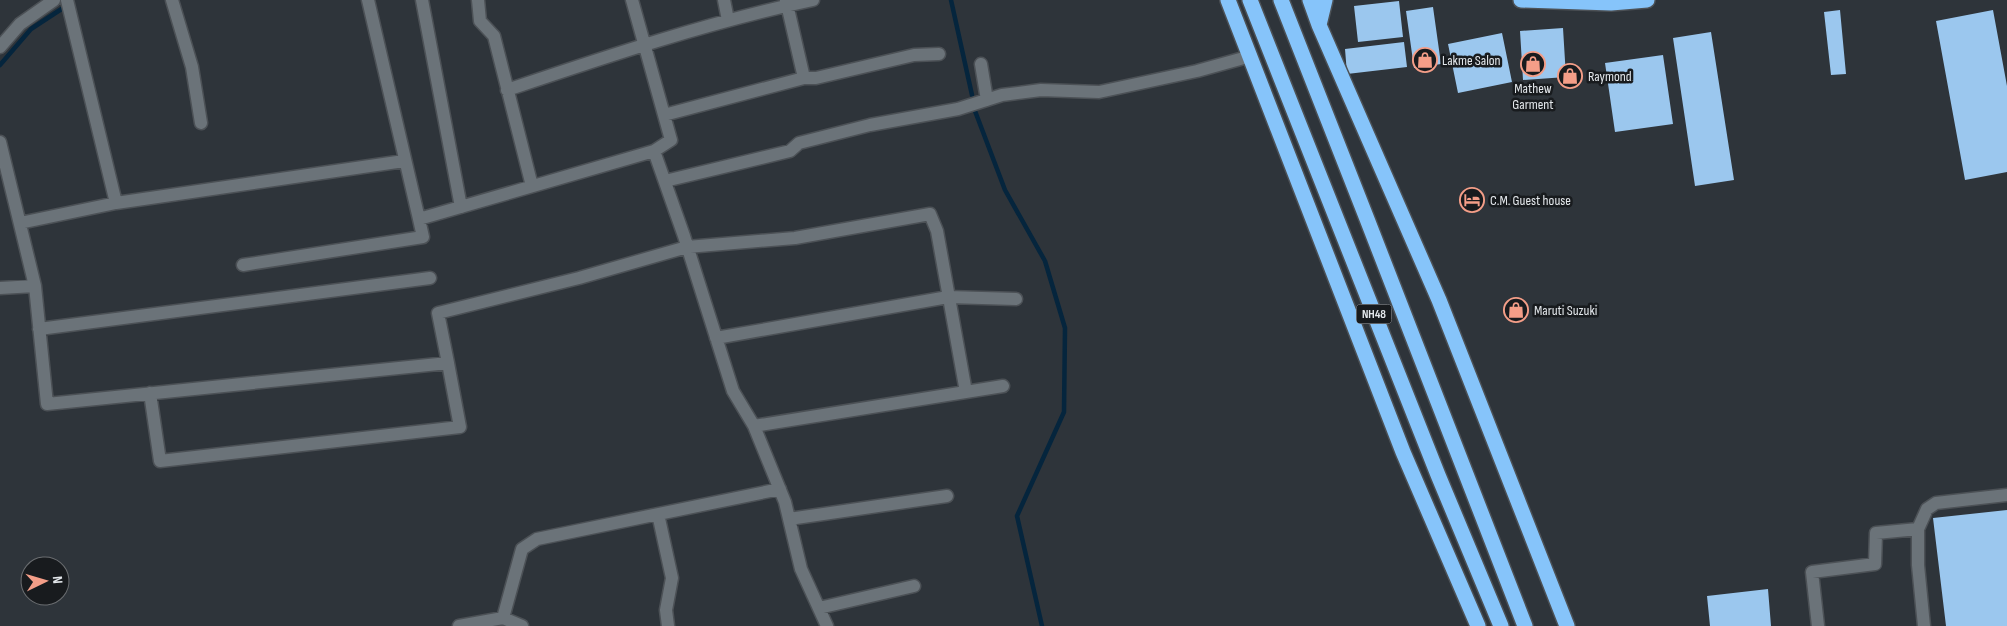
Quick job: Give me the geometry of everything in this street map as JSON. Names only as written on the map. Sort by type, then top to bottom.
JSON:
[{"type":"highway","points":[[1228,0],[1252,56],[1399,443],[1478,626]]},
{"type":"highway","name":"NH48","points":[[1250,0],[1438,475],[1501,626]]},
{"type":"highway","name":"NH48","points":[[1281,0],[1367,215],[1524,626]]},
{"type":"highway","points":[[1310,0],[1319,25],[1439,300],[1567,626]]},
{"type":"highway","points":[[1319,25],[1326,0]]},
{"type":"highway","points":[[1521,0],[1611,3],[1647,0]]},
{"type":"street","points":[[1,43],[20,24],[54,0]]},
{"type":"street","points":[[66,0],[116,203]]},
{"type":"street","points":[[172,0],[192,67],[202,122]]},
{"type":"street","points":[[243,265],[423,237],[368,0]]},
{"type":"street","points":[[422,0],[461,207]]},
{"type":"street","points":[[478,0],[480,21],[494,36],[532,186]]},
{"type":"street","points":[[419,219],[654,151],[671,140],[632,0]]},
{"type":"street","points":[[724,0],[728,20]]},
{"type":"street","points":[[507,90],[644,44],[786,3],[813,0]]},
{"type":"street","points":[[786,3],[804,78]]},
{"type":"street","points":[[664,115],[804,78],[816,78],[914,55],[939,54]]},
{"type":"street","points":[[665,181],[790,151],[799,143],[889,121],[958,109],[1002,96],[1041,90],[1099,92],[1197,71],[1252,56]]},
{"type":"street","points":[[981,64],[987,100]]},
{"type":"street","points":[[0,142],[35,286],[47,404],[448,363]]},
{"type":"street","points":[[654,151],[687,246],[733,391],[754,426],[780,489],[801,569],[827,626]]},
{"type":"street","points":[[20,223],[116,203],[404,161]]},
{"type":"street","points":[[150,393],[160,461],[460,427],[438,314],[579,278],[687,246],[795,238],[930,214],[937,230],[966,392]]},
{"type":"street","points":[[40,328],[430,278]]},
{"type":"street","points":[[0,288],[35,286]]},
{"type":"street","points":[[716,338],[948,297],[1016,299]]},
{"type":"street","points":[[754,426],[1003,386]]},
{"type":"street","points":[[503,618],[522,549],[537,539],[780,489]]},
{"type":"street","points":[[1924,626],[1918,564],[1918,529],[1927,509],[1936,503],[2007,494]]},
{"type":"street","points":[[789,519],[947,496]]},
{"type":"street","points":[[658,514],[672,578],[666,610],[668,626]]},
{"type":"street","points":[[1818,626],[1812,572],[1876,564],[1876,533],[1918,529]]},
{"type":"street","points":[[819,608],[914,586]]},
{"type":"street","points":[[459,626],[503,618],[522,626]]},
{"type":"building","points":[[1399,1],[1403,37],[1358,42],[1354,6]]},
{"type":"building","points":[[1433,7],[1441,64],[1414,68],[1406,11]]},
{"type":"building","points":[[1840,10],[1846,74],[1831,75],[1824,12]]},
{"type":"building","points":[[1993,10],[2007,86],[2007,172],[1965,180],[1936,21]]},
{"type":"building","points":[[1563,28],[1566,77],[1523,80],[1520,31]]},
{"type":"building","points":[[1711,32],[1734,180],[1695,186],[1673,38]]},
{"type":"building","points":[[1502,33],[1512,82],[1458,93],[1448,44]]},
{"type":"building","points":[[1404,42],[1407,67],[1347,74],[1345,49]]},
{"type":"building","points":[[1663,55],[1673,124],[1615,132],[1605,63]]},
{"type":"building","points":[[2007,510],[2007,626],[1946,626],[1933,518]]},
{"type":"building","points":[[1768,589],[1771,626],[1710,626],[1707,596]]},
{"type":"waterway","points":[[951,0],[972,95]]},
{"type":"waterway","points":[[0,65],[31,29],[63,8]]},
{"type":"waterway","points":[[975,111],[1005,190],[1045,261],[1065,328],[1064,412],[1017,516],[1042,626]]},
{"type":"place","name":"Lakme Salon","points":[[1425,60]]},
{"type":"place","name":"Mathew Garment","points":[[1533,64]]},
{"type":"place","name":"Raymond","points":[[1570,76]]},
{"type":"place","name":"C.M. Guest house","points":[[1472,200]]},
{"type":"place","name":"Maruti Suzuki","points":[[1516,310]]}]
